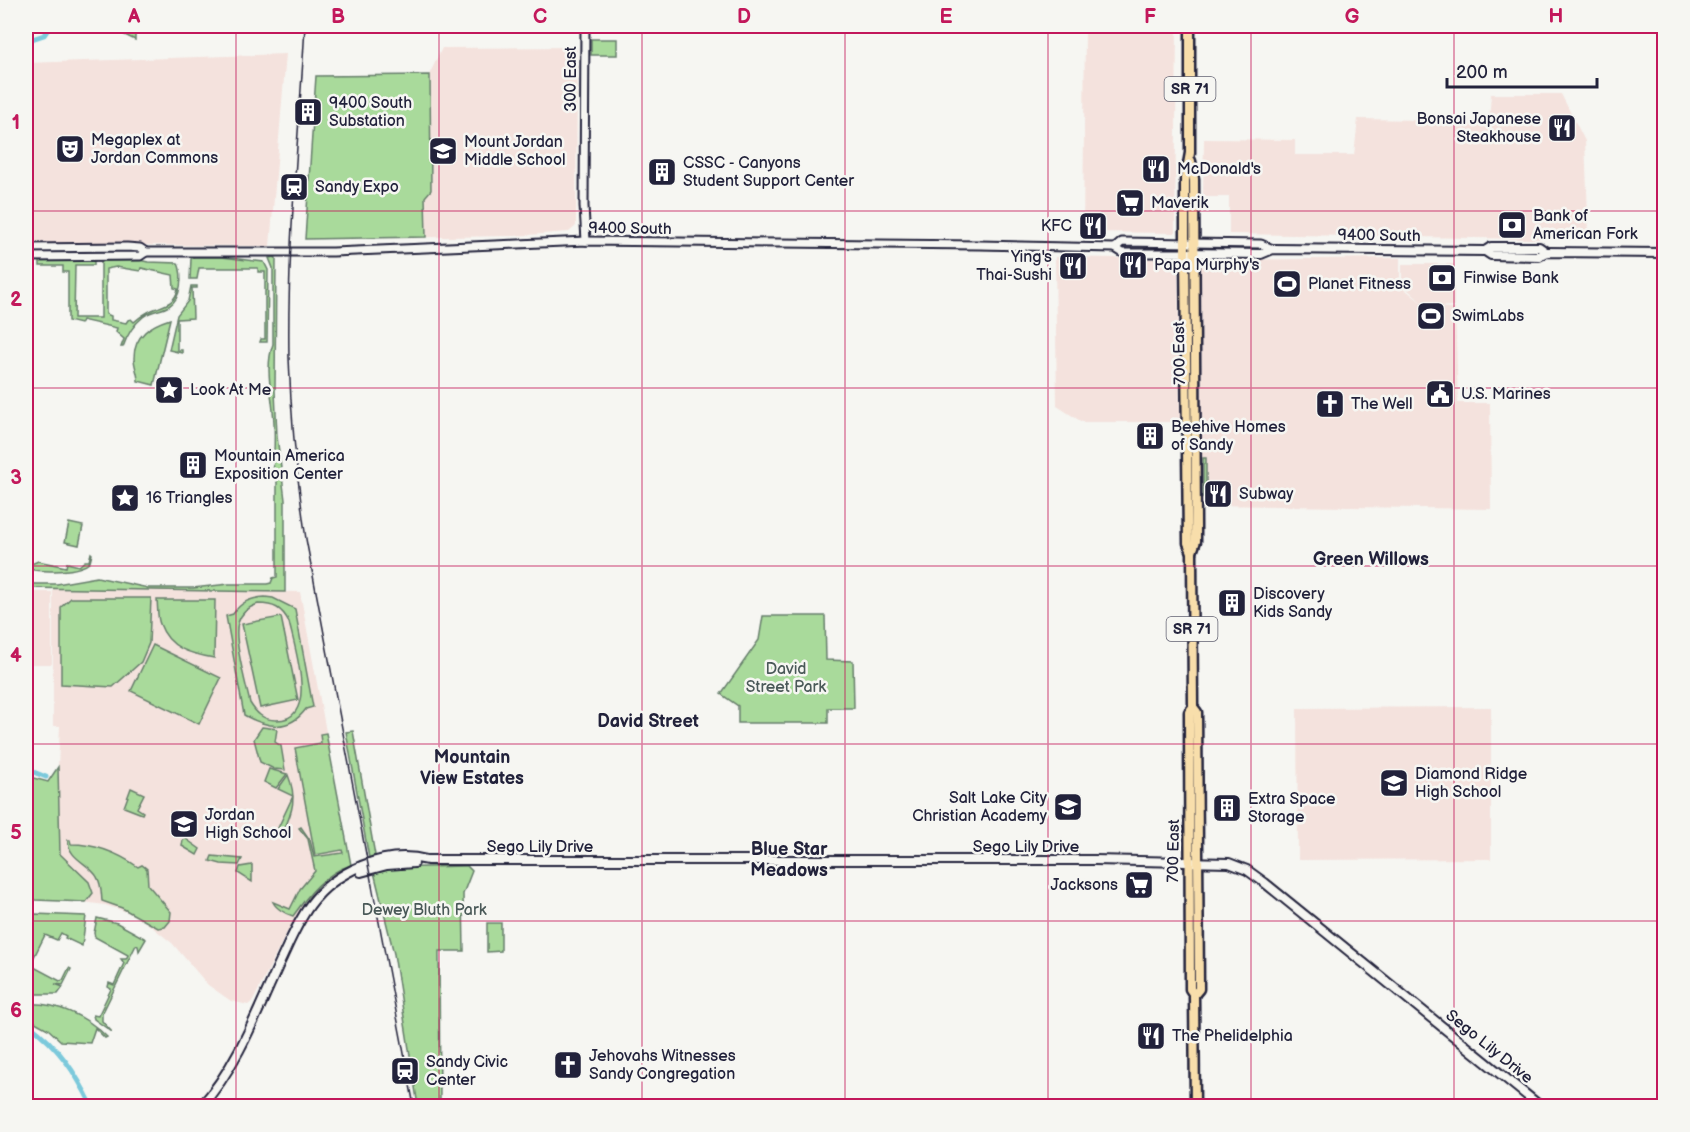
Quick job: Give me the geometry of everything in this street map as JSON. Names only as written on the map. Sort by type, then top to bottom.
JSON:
[{"type":"main road","name":"700 East","points":[[1190,26],[1190,153],[1194,179],[1195,243],[1196,541],[1192,552],[1193,707],[1189,712],[1199,989],[1194,995],[1195,1107]]},
{"type":"main road","name":"700 East","points":[[1190,153],[1185,181],[1185,254],[1188,543],[1192,552]]},
{"type":"main road","name":"9400 South","points":[[1185,254],[1261,254],[1273,249],[1485,251],[1491,255],[1539,256],[1546,252],[1665,253]]},
{"type":"main road","name":"Sego Lily Drive","points":[[201,1107],[213,1093],[231,1064],[303,916],[315,899],[344,874],[374,861],[418,858],[427,860],[1193,861],[1229,863],[1255,876],[1540,1107]]},
{"type":"street","name":"300 East","points":[[585,26],[584,215],[586,241]]},
{"type":"street","name":"9400 South","points":[[26,248],[140,248],[146,252],[333,252],[586,241],[1115,248],[1123,253],[1185,254]]},
{"type":"street","name":"9400 South","points":[[1115,248],[1122,242],[1261,244],[1273,249]]},
{"type":"street","name":"9400 South","points":[[26,257],[140,256],[146,252]]},
{"type":"shaded area","points":[[1085,26],[1177,26],[1175,233],[1083,232]]},
{"type":"shaded area","name":"Mount Jordan Middle School","points":[[577,47],[576,226],[569,232],[514,236],[305,239],[316,76],[429,75],[442,48]]},
{"type":"shaded area","points":[[286,54],[270,246],[26,244],[26,63]]},
{"type":"shaded area","points":[[1491,94],[1561,94],[1585,141],[1589,240],[1229,234],[1229,197],[1203,197],[1204,139],[1295,140],[1295,155],[1354,155],[1358,119],[1489,121]]},
{"type":"shaded area","points":[[1055,257],[1178,259],[1180,422],[1082,422],[1057,406]]},
{"type":"shaded area","points":[[1400,258],[1400,285],[1423,304],[1402,284],[1402,264],[1454,264],[1454,306],[1432,307],[1455,308],[1458,403],[1490,403],[1491,509],[1202,505],[1201,260]]},
{"type":"shaded area","name":"Jordan High School","points":[[53,588],[300,592],[351,866],[325,882],[304,904],[288,930],[253,1001],[248,1005],[231,1001],[208,985],[172,943],[147,923],[127,912],[105,905],[83,902],[35,900],[26,894],[26,776],[48,782],[58,767],[60,726],[53,726]]},
{"type":"shaded area","points":[[26,592],[52,592],[52,664],[26,664]]},
{"type":"shaded area","name":"Diamond Ridge High School","points":[[1491,707],[1491,859],[1298,860],[1297,708]]},
{"type":"green space","points":[[112,26],[135,26],[135,40],[121,33]]},
{"type":"green space","points":[[591,39],[617,39],[617,55],[591,55]]},
{"type":"green space","points":[[430,75],[431,190],[425,197],[426,237],[305,239],[316,76]]},
{"type":"green space","points":[[194,257],[222,257],[264,262],[268,270],[267,342],[260,342],[261,339],[265,339],[265,272],[258,272],[258,268],[199,268],[197,279],[190,279],[191,259]]},
{"type":"green space","points":[[269,258],[276,258],[275,391],[277,436],[285,500],[285,592],[26,588],[26,584],[57,584],[97,577],[148,588],[193,588],[229,584],[267,584],[277,577],[277,475],[273,474],[274,429],[269,373],[273,344],[273,268]]},
{"type":"green space","points":[[40,260],[94,261],[94,265],[75,265],[74,318],[101,318],[101,263],[105,260],[178,263],[181,274],[180,286],[177,298],[166,308],[143,317],[133,327],[121,347],[124,339],[116,332],[117,328],[82,320],[80,324],[68,321],[68,272],[63,272],[63,266],[40,266]],"holes":[[[116,267],[140,271],[141,268],[173,275],[174,288],[178,289],[177,294],[168,303],[147,312],[134,322],[131,319],[126,323],[111,320],[111,316],[106,314],[106,269]]]},
{"type":"green space","points":[[191,286],[197,286],[197,288],[192,288],[193,318],[177,319],[177,350],[182,350],[182,353],[169,350],[177,315],[188,301]]},
{"type":"green space","points":[[170,319],[154,385],[138,381],[134,358],[140,337],[156,324]]},
{"type":"green space","points":[[1203,458],[1206,458],[1206,485],[1211,486],[1211,500],[1203,498]]},
{"type":"green space","points":[[69,523],[83,526],[79,545],[65,542]]},
{"type":"green space","points":[[91,553],[90,562],[78,568],[51,571],[27,569],[29,565],[38,561],[66,567],[67,563],[79,566],[89,561]]},
{"type":"green space","points":[[265,597],[273,598],[295,609],[313,707],[306,709],[292,721],[277,726],[261,723],[244,715],[226,616],[233,614],[246,601]],"holes":[[[264,604],[280,610],[289,622],[301,680],[301,696],[297,708],[289,717],[276,720],[260,715],[250,703],[237,639],[241,616],[252,607]]]},
{"type":"green space","points":[[71,598],[151,598],[149,643],[141,662],[113,687],[61,684],[61,607]]},
{"type":"green space","points":[[157,600],[215,600],[214,658],[189,652],[169,639],[159,621]]},
{"type":"green space","name":"David Street Park","points":[[763,616],[825,616],[826,660],[853,661],[854,708],[828,708],[828,723],[738,723],[738,706],[721,694],[759,640]]},
{"type":"green space","points":[[281,617],[298,700],[260,708],[242,624]]},
{"type":"green space","points":[[153,645],[221,678],[199,724],[131,691]]},
{"type":"green space","points":[[262,727],[277,729],[275,742],[281,746],[285,770],[274,769],[260,762],[254,739]]},
{"type":"green space","points":[[353,731],[375,855],[369,858],[346,732]]},
{"type":"green space","points":[[326,733],[351,865],[325,879],[293,916],[281,910],[273,902],[290,909],[300,889],[315,871],[308,839],[299,828],[301,827],[310,840],[314,857],[343,853],[342,850],[315,855],[295,748],[321,743],[320,734]]},
{"type":"green space","points":[[58,767],[60,854],[89,882],[93,893],[86,902],[35,900],[26,894],[26,776],[48,782]]},
{"type":"green space","points":[[269,769],[287,774],[276,788],[264,782]]},
{"type":"green space","points":[[288,775],[291,783],[293,796],[278,789]]},
{"type":"green space","points":[[131,788],[144,794],[137,808],[143,812],[142,814],[124,807]]},
{"type":"green space","points":[[293,796],[293,804],[283,832],[277,830]]},
{"type":"green space","points":[[186,839],[200,849],[197,855],[182,846],[183,840]]},
{"type":"green space","points":[[68,840],[71,844],[106,850],[138,867],[142,865],[147,869],[148,885],[171,912],[170,921],[165,927],[158,928],[122,908],[102,901],[101,886],[97,877],[71,852]]},
{"type":"green space","points":[[212,856],[242,859],[239,865],[221,864],[210,861]]},
{"type":"green space","points":[[252,865],[252,882],[238,873],[240,867]]},
{"type":"green space","name":"Dewey Bluth Park","points":[[467,866],[472,871],[463,894],[464,951],[439,951],[440,1106],[418,1106],[394,954],[374,872],[390,868]]},
{"type":"green space","points":[[34,914],[86,916],[82,946],[65,938],[66,936],[61,933],[57,940],[45,935],[30,965],[60,981],[63,980],[69,968],[71,969],[63,985],[55,984],[63,987],[58,994],[26,994],[26,919]]},
{"type":"green space","points":[[97,918],[117,923],[146,939],[139,951],[136,945],[102,1014],[102,1021],[112,1032],[94,1019],[93,1015],[98,1016],[111,989],[108,987],[109,983],[114,985],[124,963],[121,959],[126,959],[128,955],[95,937]]},
{"type":"green space","points":[[487,923],[501,923],[501,951],[487,952]]},
{"type":"green space","points":[[27,1004],[48,1005],[70,1012],[99,1029],[107,1037],[105,1038],[95,1028],[90,1043],[61,1041],[48,1029],[26,1017]]},
{"type":"waterway","points":[[26,41],[44,35],[50,26]]},
{"type":"waterway","points":[[26,769],[46,777]]},
{"type":"waterway","points":[[29,1025],[40,1033],[66,1061],[92,1106]]},
{"type":"tram line","points":[[305,26],[294,192],[289,316],[291,404],[295,449],[306,539],[414,1106]]},
{"type":"place","name":"9400 South Substation","points":[[308,112]]},
{"type":"place","name":"Bonsai Japanese Steakhouse","points":[[1562,128]]},
{"type":"place","name":"Megaplex at Jordan Commons","points":[[70,149]]},
{"type":"place","name":"Mount Jordan Middle School","points":[[443,151]]},
{"type":"place","name":"McDonald's","points":[[1156,169]]},
{"type":"place","name":"CSSC - Canyons Student Support Center","points":[[662,172]]},
{"type":"place","name":"Sandy Expo","points":[[294,187]]},
{"type":"place","name":"Maverik","points":[[1130,203]]},
{"type":"place","name":"Bank of American Fork","points":[[1512,225]]},
{"type":"place","name":"KFC","points":[[1093,226]]},
{"type":"place","name":"Papa Murphy's","points":[[1133,265]]},
{"type":"place","name":"Ying's Thai-Sushi","points":[[1073,266]]},
{"type":"place","name":"Finwise Bank","points":[[1442,278]]},
{"type":"place","name":"Planet Fitness","points":[[1287,284]]},
{"type":"place","name":"SwimLabs","points":[[1431,316]]},
{"type":"place","name":"Look At Me","points":[[169,390]]},
{"type":"place","name":"U.S. Marines","points":[[1440,394]]},
{"type":"place","name":"The Well","points":[[1330,404]]},
{"type":"place","name":"Beehive Homes of Sandy","points":[[1150,436]]},
{"type":"place","name":"Mountain America Exposition Center","points":[[193,465]]},
{"type":"place","name":"Subway","points":[[1218,494]]},
{"type":"place","name":"16 Triangles","points":[[125,498]]},
{"type":"place","name":"Discovery Kids Sandy","points":[[1232,603]]},
{"type":"place","name":"Diamond Ridge High School","points":[[1394,783]]},
{"type":"place","name":"Salt Lake City Christian Academy","points":[[1068,807]]},
{"type":"place","name":"Extra Space Storage","points":[[1227,808]]},
{"type":"place","name":"Jordan High School","points":[[184,824]]},
{"type":"place","name":"Jacksons","points":[[1139,885]]},
{"type":"place","name":"The Phelidelphia","points":[[1151,1036]]},
{"type":"place","name":"Jehovahs Witnesses Sandy Congregation","points":[[568,1065]]},
{"type":"place","name":"Sandy Civic Center","points":[[405,1071]]},
{"type":"district","name":"Green Willows","points":[[1371,559]]},
{"type":"district","name":"David Street","points":[[648,721]]},
{"type":"district","name":"Mountain View Estates","points":[[472,768]]},
{"type":"district","name":"Blue Star Meadows","points":[[789,859]]}]
